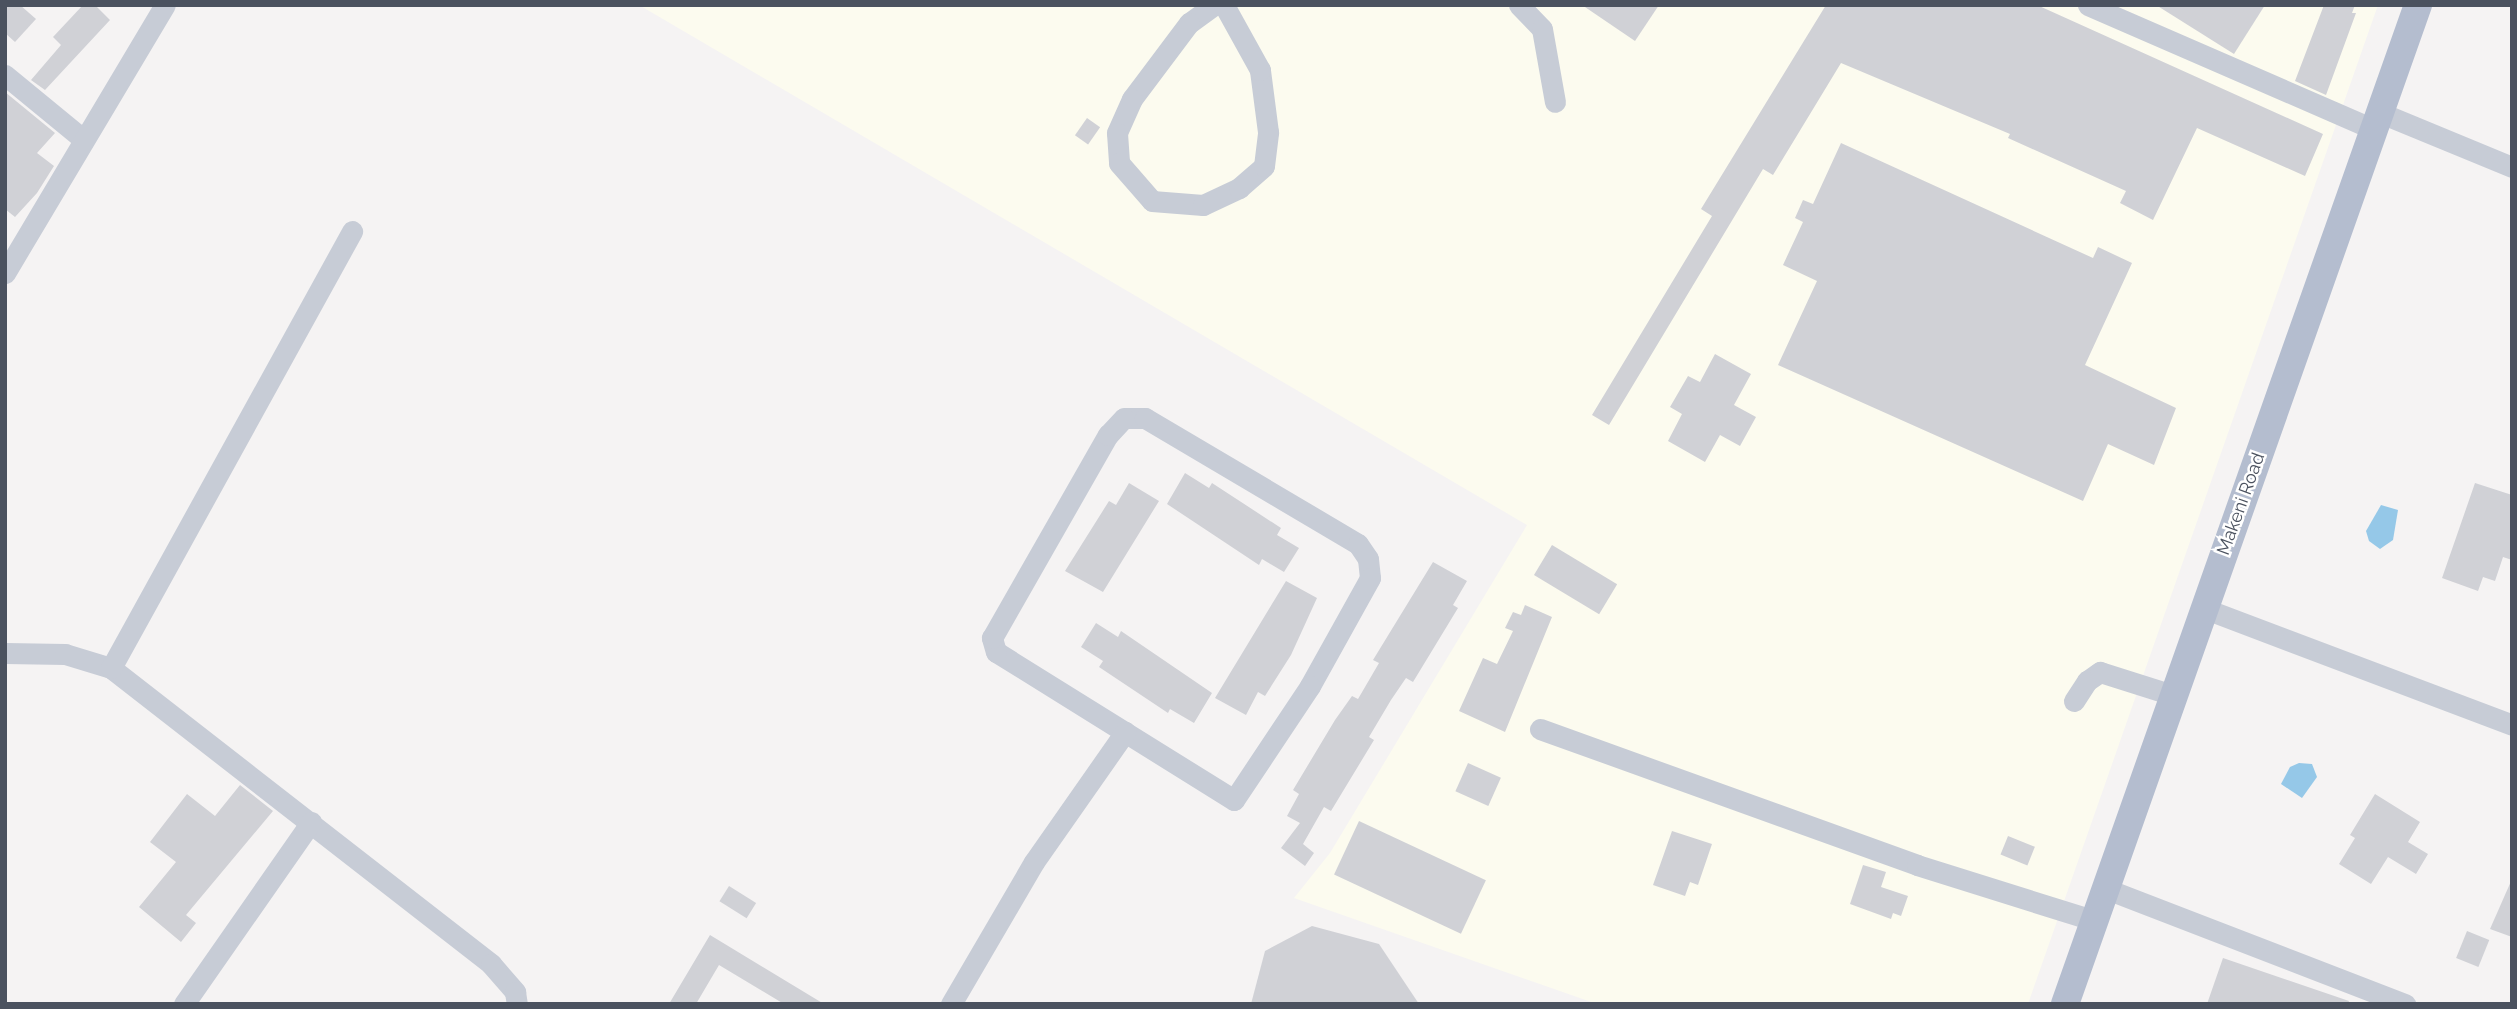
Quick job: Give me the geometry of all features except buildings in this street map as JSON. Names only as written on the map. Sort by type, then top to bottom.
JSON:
[{"type":"main road","name":"Makeni Road","points":[[2065,1004],[2418,5]]},
{"type":"street","points":[[5,273],[165,5]]},
{"type":"street","points":[[1214,5],[1189,23],[1132,99],[1117,134],[1119,163],[1152,201],[1203,205],[1239,188],[1264,166],[1268,132],[1260,70],[1224,5]]},
{"type":"street","points":[[1519,5],[1542,29],[1555,102]]},
{"type":"street","points":[[2088,5],[2378,122],[2512,167]]},
{"type":"street","points":[[5,75],[84,140]]},
{"type":"street","points":[[111,667],[352,231]]},
{"type":"street","points":[[1124,418],[1146,418],[1357,544],[1368,559],[1370,578],[1310,686],[1234,800],[1125,732],[996,652],[992,638],[1108,435],[1124,418]]},
{"type":"street","points":[[2203,608],[2512,725]]},
{"type":"street","points":[[5,653],[65,654],[111,667],[491,964],[515,992],[517,1004]]},
{"type":"street","points":[[2074,701],[2087,681],[2100,672],[2173,695]]},
{"type":"street","points":[[1540,729],[1929,869],[2093,920]]},
{"type":"street","points":[[951,1004],[1034,862],[1125,732]]},
{"type":"street","points":[[184,1004],[311,822]]},
{"type":"street","points":[[2104,888],[2405,1004]]},
{"type":"shaded area","points":[[639,5],[2378,5],[2028,1004],[1597,1004],[1294,898],[1330,853],[1527,525]]},
{"type":"water","points":[[2381,505],[2398,510],[2393,540],[2380,549],[2369,541],[2366,531]]},
{"type":"water","points":[[2299,763],[2312,764],[2317,777],[2302,798],[2281,784],[2290,767]]}]
